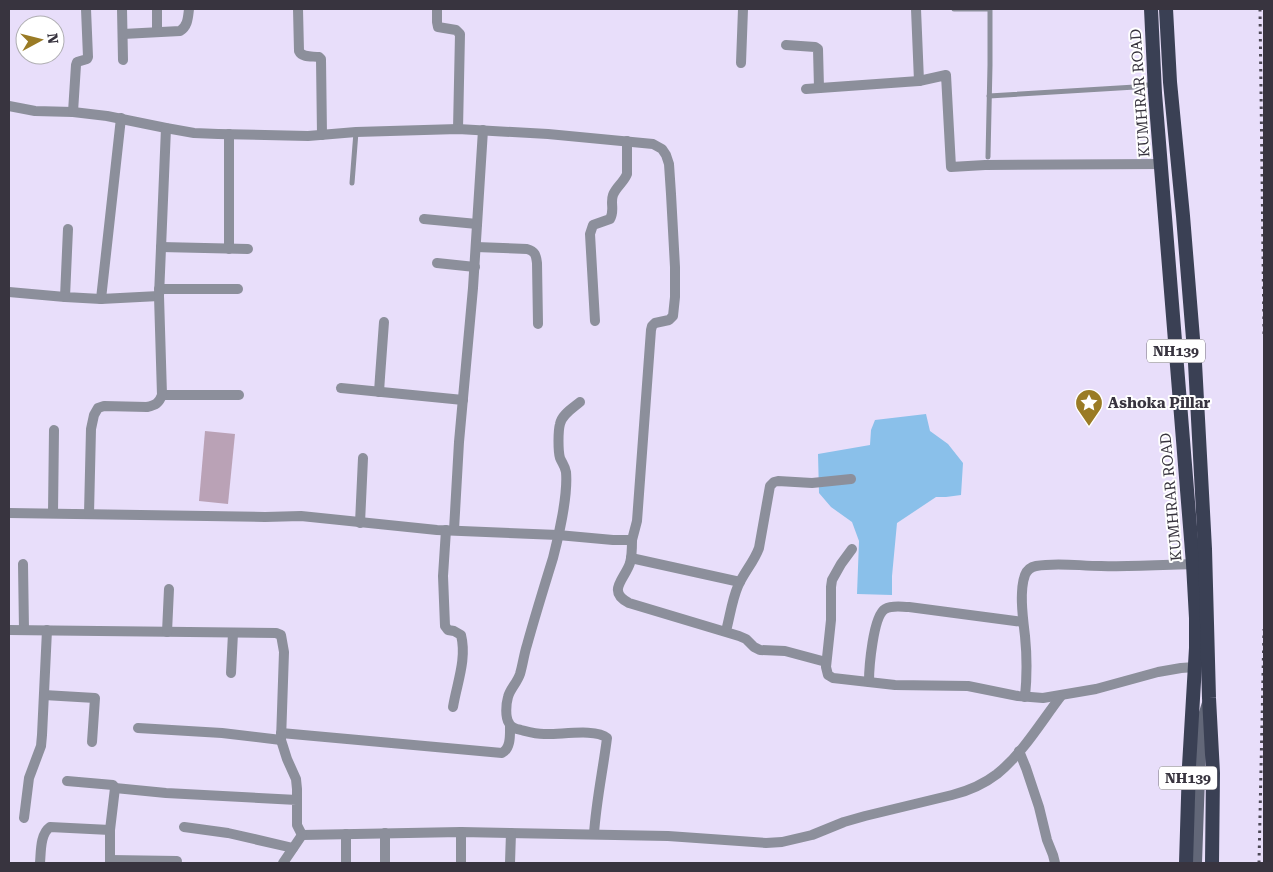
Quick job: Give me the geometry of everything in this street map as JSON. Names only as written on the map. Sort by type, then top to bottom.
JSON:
[{"type":"highway","name":"KUMHRAR ROAD","points":[[1151,9],[1154,84],[1196,618],[1186,863]]},
{"type":"highway","name":"KUMHRAR ROAD","points":[[1166,9],[1170,82],[1183,216],[1197,402],[1205,549],[1209,698]]},
{"type":"highway","points":[[1166,218],[1183,216]]},
{"type":"highway","name":"NH139","points":[[1209,698],[1213,773],[1212,863]]},
{"type":"main road","points":[[1192,694],[1202,719]]},
{"type":"main road","points":[[1197,863],[1201,730],[1202,719],[1209,698]]},
{"type":"street","points":[[72,112],[76,65],[77,62],[88,57],[86,9]]},
{"type":"street","points":[[122,9],[123,60]]},
{"type":"street","points":[[157,9],[157,32]]},
{"type":"street","points":[[123,34],[180,31],[187,24],[189,9]]},
{"type":"street","points":[[298,9],[300,54],[321,59],[322,135]]},
{"type":"street","points":[[437,9],[438,27],[456,30],[460,34],[458,129]]},
{"type":"street","points":[[741,63],[743,9]]},
{"type":"street","points":[[916,9],[919,81]]},
{"type":"street","points":[[786,45],[815,47],[818,49],[819,88]]},
{"type":"street","points":[[806,89],[919,81],[946,75],[951,168],[985,165],[1161,164]]},
{"type":"street","points":[[9,106],[35,111],[72,112],[121,118],[194,133],[297,136],[458,129],[627,141],[653,144],[662,149],[669,164],[675,296],[673,316],[668,320],[655,323],[650,330],[637,521],[632,540],[631,558],[627,570],[618,585],[618,593],[622,599],[629,603],[726,631],[746,639],[760,650],[785,651],[826,662]]},
{"type":"street","points":[[101,299],[121,118]]},
{"type":"street","points":[[89,514],[90,442],[94,415],[98,408],[104,406],[154,406],[159,402],[162,395],[159,292],[166,128]]},
{"type":"street","points":[[453,706],[464,648],[461,635],[448,630],[445,626],[443,576],[450,530],[475,267],[483,130]]},
{"type":"street","points":[[229,134],[229,249]]},
{"type":"street","points":[[595,321],[590,241],[591,228],[597,222],[604,222],[610,219],[613,214],[612,196],[627,174],[627,141]]},
{"type":"street","points":[[424,219],[477,224]]},
{"type":"street","points":[[65,297],[68,229]]},
{"type":"street","points":[[161,247],[248,249]]},
{"type":"street","points":[[476,247],[527,249],[536,255],[538,324]]},
{"type":"street","points":[[437,263],[475,267]]},
{"type":"street","points":[[9,292],[101,299],[159,292],[238,289]]},
{"type":"street","points":[[379,392],[384,322]]},
{"type":"street","points":[[341,388],[463,400]]},
{"type":"street","points":[[162,395],[239,395]]},
{"type":"street","points":[[138,728],[281,736],[502,753],[506,751],[510,726],[507,721],[507,698],[519,677],[555,550],[565,493],[566,469],[559,453],[560,422],[580,402]]},
{"type":"street","points":[[53,513],[54,430]]},
{"type":"street","points":[[360,522],[363,458]]},
{"type":"street","points":[[726,631],[734,594],[759,548],[770,486],[778,481],[812,483],[851,479]]},
{"type":"street","points":[[9,513],[301,516],[450,530],[632,540]]},
{"type":"street","points":[[852,549],[832,580],[831,620],[826,662],[828,675],[832,678],[895,685],[968,686],[1025,697],[1043,698],[1096,689],[1158,672],[1195,666]]},
{"type":"street","points":[[631,558],[740,582]]},
{"type":"street","points":[[23,564],[24,630]]},
{"type":"street","points":[[1025,697],[1027,670],[1022,608],[1024,577],[1031,567],[1054,564],[1113,567],[1193,564]]},
{"type":"street","points":[[167,632],[169,589]]},
{"type":"street","points":[[869,682],[869,666],[875,629],[881,612],[886,608],[909,607],[1023,622]]},
{"type":"street","points":[[9,630],[276,633],[281,636],[284,652],[281,736],[287,758],[296,779],[297,824],[302,835]]},
{"type":"street","points":[[24,818],[28,778],[41,746],[47,630]]},
{"type":"street","points":[[231,674],[233,633]]},
{"type":"street","points":[[44,695],[95,698],[92,742]]},
{"type":"street","points":[[302,835],[461,832],[668,836],[766,843],[792,840],[812,835],[844,822],[965,792],[978,786],[996,774],[1019,751],[1061,696]]},
{"type":"street","points":[[510,726],[535,733],[598,733],[603,734],[607,738],[596,808],[594,834]]},
{"type":"street","points":[[1019,751],[1039,807],[1055,863]]},
{"type":"street","points":[[67,781],[113,785],[115,788],[166,793],[297,800]]},
{"type":"street","points":[[115,788],[110,830],[110,862],[178,861]]},
{"type":"street","points":[[40,863],[43,836],[46,829],[50,827],[110,830]]},
{"type":"street","points":[[184,827],[228,832],[293,848]]},
{"type":"street","points":[[461,832],[461,863]]},
{"type":"street","points":[[385,833],[385,863]]},
{"type":"street","points":[[510,863],[512,833]]},
{"type":"street","points":[[346,834],[346,863]]},
{"type":"street","points":[[283,863],[302,835]]},
{"type":"lane","points":[[954,9],[990,9],[988,157]]},
{"type":"lane","points":[[989,96],[1134,87],[1154,84]]},
{"type":"lane","points":[[352,183],[356,132]]},
{"type":"water","points":[[926,414],[930,431],[948,444],[963,463],[961,495],[936,497],[897,523],[892,595],[857,594],[859,541],[852,522],[831,507],[819,493],[818,454],[870,445],[871,430],[875,420]]},
{"type":"building","points":[[205,431],[235,434],[228,504],[199,501]]},
{"type":"railway","points":[[1260,9],[1264,335]]},
{"type":"railway","points":[[1259,863],[1264,629]]},
{"type":"place","name":"Ashoka Pillar","points":[[1089,427]]}]
